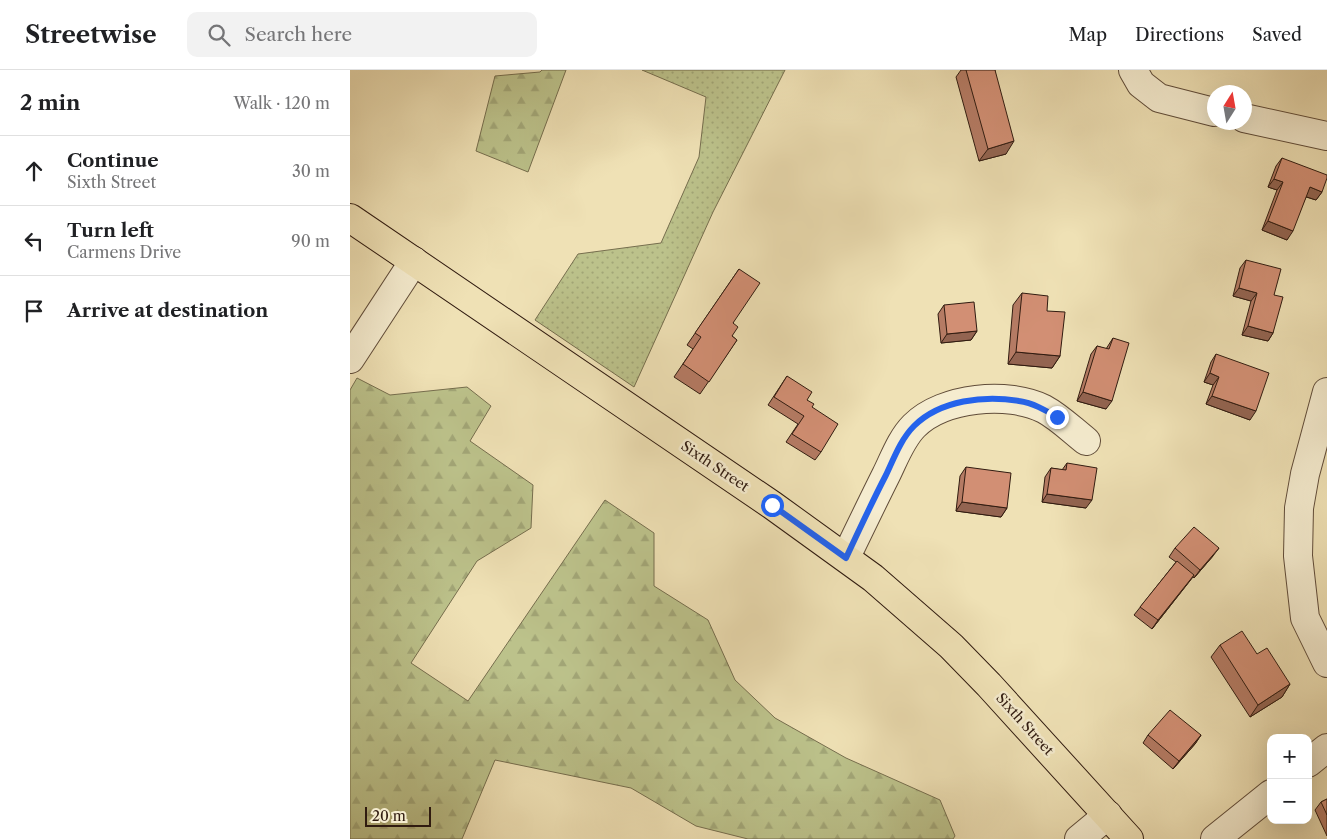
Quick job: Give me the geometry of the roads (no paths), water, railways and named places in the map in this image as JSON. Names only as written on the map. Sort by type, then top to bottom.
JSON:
[{"type":"main road","name":"Sixth Street","points":[[350,218],[772,505],[846,558],[911,610],[951,646],[1129,839]]},
{"type":"street","points":[[1133,70],[1140,84],[1159,98],[1207,110]]},
{"type":"street","points":[[1252,120],[1327,136]]},
{"type":"street","points":[[350,359],[414,261]]},
{"type":"street","points":[[1327,392],[1302,491],[1299,508],[1298,556],[1305,618],[1327,663]]},
{"type":"street","points":[[846,558],[899,447],[914,425],[940,409],[972,400],[1019,401],[1043,408],[1086,441]]},
{"type":"street","points":[[1312,760],[1327,748]]},
{"type":"street","points":[[1215,839],[1267,797]]},
{"type":"street","points":[[1079,839],[1108,816]]}]
